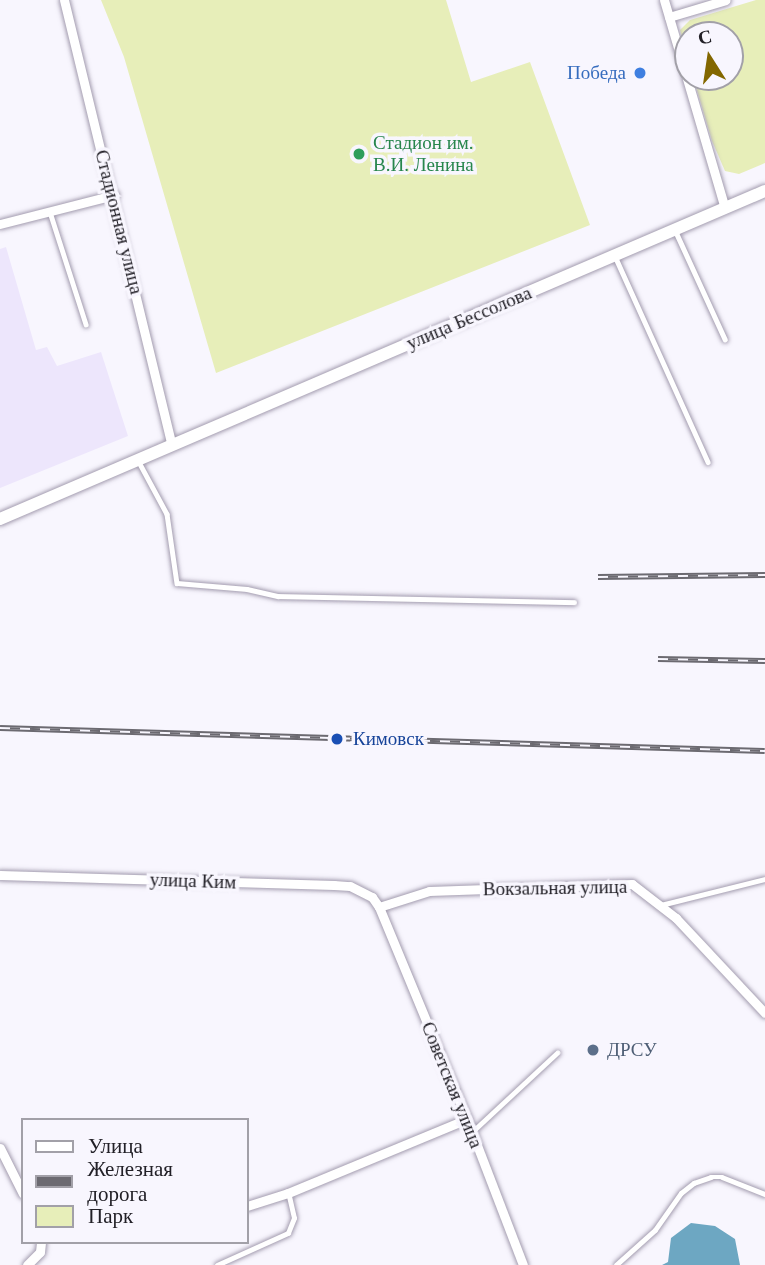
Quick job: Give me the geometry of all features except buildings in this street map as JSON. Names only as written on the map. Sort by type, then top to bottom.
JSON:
[{"type":"main road","name":"улица Бессолова","points":[[0,519],[765,191]]},
{"type":"street","name":"Стадионная улица","points":[[64,0],[114,195],[172,445]]},
{"type":"street","points":[[664,0],[725,208]]},
{"type":"street","points":[[669,18],[726,0]]},
{"type":"street","points":[[0,224],[114,195]]},
{"type":"street","name":"улица Ким","points":[[0,875],[342,886],[363,891],[379,907]]},
{"type":"street","name":"Вокзальная улица","points":[[379,907],[429,891],[632,884],[662,905],[765,1013]]},
{"type":"street","name":"Советская улица","points":[[379,907],[467,1119],[523,1265]]},
{"type":"street","points":[[248,1206],[288,1193],[467,1119]]},
{"type":"street","points":[[0,1149],[13,1169],[21,1189]]},
{"type":"street","points":[[27,1265],[40,1252],[41,1244]]},
{"type":"lane","points":[[50,212],[86,324]]},
{"type":"lane","points":[[675,229],[725,339]]},
{"type":"lane","points":[[615,256],[708,462]]},
{"type":"lane","points":[[138,460],[167,514],[177,583],[247,589],[278,596],[574,603]]},
{"type":"lane","points":[[662,905],[765,878]]},
{"type":"lane","points":[[472,1132],[557,1053]]},
{"type":"lane","points":[[616,1265],[654,1230],[681,1193],[694,1183],[710,1177],[722,1177],[765,1194]]},
{"type":"lane","points":[[216,1265],[288,1233],[294,1218],[288,1193]]},
{"type":"shaded area","points":[[6,247],[36,350],[47,347],[57,366],[101,352],[128,436],[0,488],[0,249]]},
{"type":"green space","name":"Стадион им. В.И. Ленина","points":[[101,0],[446,0],[471,82],[530,62],[590,225],[216,373],[124,57]]},
{"type":"green space","points":[[756,0],[765,0],[765,163],[739,174],[725,171],[712,141],[697,91],[744,91],[744,21],[690,20]]},
{"type":"water","points":[[691,1223],[715,1226],[735,1239],[740,1265],[662,1265],[668,1262],[671,1238]]},
{"type":"railway","points":[[598,577],[765,575]]},
{"type":"railway","points":[[658,659],[765,661]]},
{"type":"railway","points":[[0,728],[765,751]]},
{"type":"place","name":"Победа","points":[[640,73]]},
{"type":"place","name":"Стадион им. В.И. Ленина","points":[[359,154]]},
{"type":"place","name":"Кимовск","points":[[337,739]]},
{"type":"place","name":"ДРСУ","points":[[593,1050]]}]
